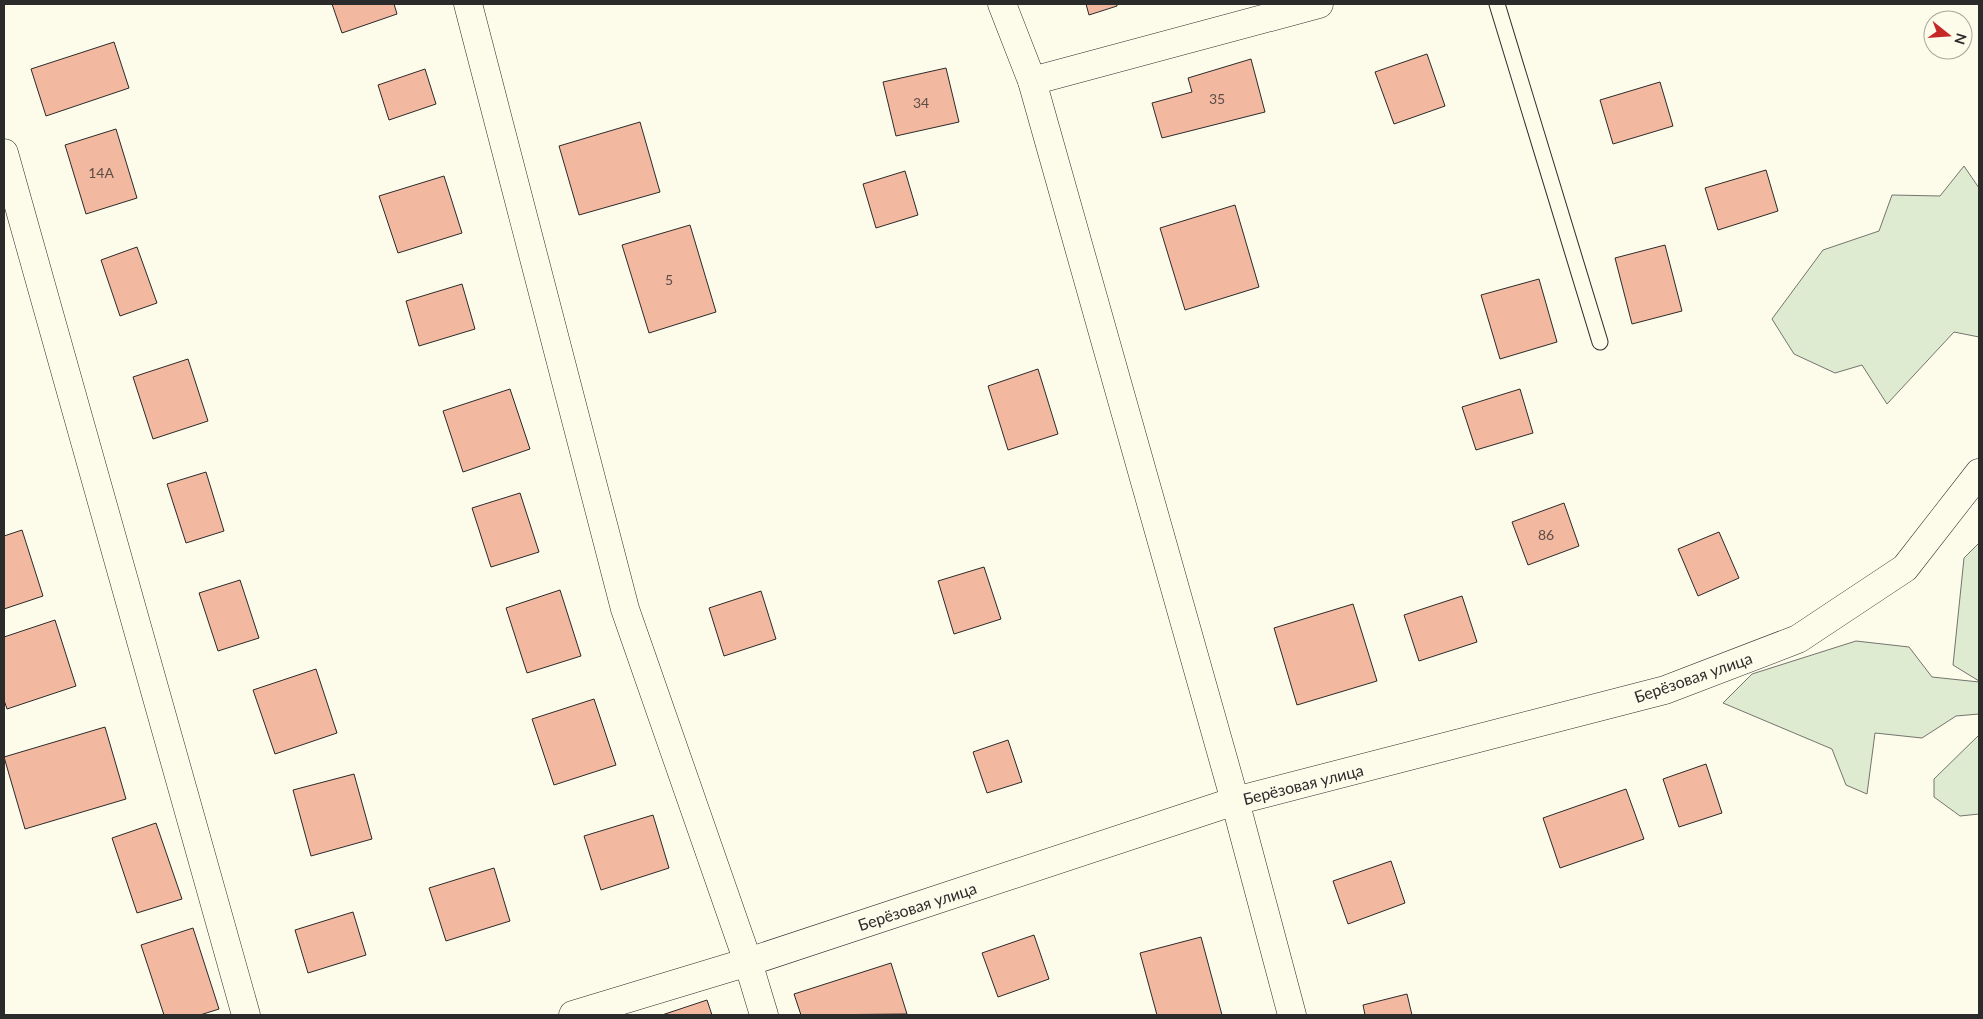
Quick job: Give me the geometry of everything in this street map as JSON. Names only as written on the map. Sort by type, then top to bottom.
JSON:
[{"type":"street","points":[[468,4],[626,610],[748,962],[764,1015]]},
{"type":"street","points":[[1002,4],[1032,81],[1235,801],[1292,1015]]},
{"type":"street","points":[[1032,81],[1319,4]]},
{"type":"street","points":[[4,153],[246,1015]]},
{"type":"street","name":"Берёзовая улица","points":[[573,1015],[748,962],[1235,801],[1665,690],[1798,639],[1905,568],[1979,473]]},
{"type":"lane","points":[[1497,4],[1600,342]]},
{"type":"green space","points":[[1964,166],[1979,188],[1979,337],[1954,332],[1887,404],[1862,365],[1835,373],[1794,354],[1772,319],[1823,250],[1879,231],[1892,195],[1940,196]]},
{"type":"green space","points":[[1979,543],[1979,681],[1953,665],[1964,558]]},
{"type":"green space","points":[[1856,641],[1909,647],[1932,677],[1979,682],[1979,714],[1956,716],[1922,738],[1875,733],[1867,794],[1846,785],[1832,749],[1723,703],[1752,674]]},
{"type":"green space","points":[[1979,735],[1979,814],[1960,816],[1934,797],[1934,779]]},
{"type":"building","points":[[332,4],[394,4],[397,14],[342,33]]},
{"type":"building","points":[[1086,4],[1117,4],[1117,6],[1089,15]]},
{"type":"building","points":[[114,42],[129,88],[46,116],[31,69]]},
{"type":"building","points":[[1427,54],[1445,106],[1394,124],[1375,72]]},
{"type":"building","points":[[1251,59],[1265,112],[1162,138],[1152,103],[1192,92],[1188,78]]},
{"type":"building","points":[[946,68],[959,122],[896,136],[883,82]]},
{"type":"building","points":[[425,69],[436,104],[389,120],[378,85]]},
{"type":"building","points":[[1660,82],[1673,126],[1613,144],[1600,100]]},
{"type":"building","points":[[640,122],[660,192],[579,215],[559,146]]},
{"type":"building","points":[[116,129],[137,198],[86,214],[65,145]]},
{"type":"building","points":[[1766,170],[1778,211],[1718,230],[1705,188]]},
{"type":"building","points":[[905,171],[918,215],[876,228],[863,184]]},
{"type":"building","points":[[444,176],[462,233],[398,253],[379,196]]},
{"type":"building","points":[[1235,205],[1259,287],[1185,310],[1160,228]]},
{"type":"building","points":[[690,225],[716,312],[649,333],[622,245]]},
{"type":"building","points":[[1665,245],[1682,311],[1632,324],[1615,258]]},
{"type":"building","points":[[137,247],[157,303],[120,316],[101,260]]},
{"type":"building","points":[[1539,279],[1557,342],[1500,359],[1481,295]]},
{"type":"building","points":[[462,284],[475,329],[419,346],[406,301]]},
{"type":"building","points":[[188,359],[208,421],[153,439],[133,377]]},
{"type":"building","points":[[1038,369],[1058,434],[1008,450],[988,386]]},
{"type":"building","points":[[510,389],[530,449],[463,472],[443,411]]},
{"type":"building","points":[[1520,389],[1533,433],[1476,450],[1462,407]]},
{"type":"building","points":[[206,472],[224,531],[186,543],[167,484]]},
{"type":"building","points":[[520,493],[539,552],[491,567],[472,508]]},
{"type":"building","points":[[1564,503],[1579,546],[1528,565],[1512,522]]},
{"type":"building","points":[[22,530],[43,596],[4,609],[4,536]]},
{"type":"building","points":[[1719,532],[1739,578],[1698,596],[1678,549]]},
{"type":"building","points":[[984,567],[1001,619],[954,634],[938,581]]},
{"type":"building","points":[[240,580],[259,638],[218,651],[199,593]]},
{"type":"building","points":[[560,590],[581,656],[527,673],[506,608]]},
{"type":"building","points":[[761,591],[776,639],[724,656],[709,608]]},
{"type":"building","points":[[1462,596],[1477,642],[1419,661],[1404,615]]},
{"type":"building","points":[[1353,604],[1377,681],[1297,705],[1274,628]]},
{"type":"building","points":[[55,620],[76,686],[7,709],[4,700],[4,637]]},
{"type":"building","points":[[316,669],[337,733],[275,754],[253,690]]},
{"type":"building","points":[[594,699],[616,765],[554,785],[532,719]]},
{"type":"building","points":[[105,727],[126,799],[25,829],[4,757]]},
{"type":"building","points":[[1008,740],[1022,782],[987,793],[973,752]]},
{"type":"building","points":[[1706,764],[1722,813],[1679,827],[1663,779]]},
{"type":"building","points":[[354,774],[372,839],[311,856],[293,790]]},
{"type":"building","points":[[1626,789],[1644,839],[1560,868],[1543,818]]},
{"type":"building","points":[[653,815],[669,868],[601,890],[584,836]]},
{"type":"building","points":[[156,823],[182,899],[137,913],[112,838]]},
{"type":"building","points":[[1391,861],[1405,903],[1348,924],[1333,881]]},
{"type":"building","points":[[494,868],[510,921],[446,941],[429,888]]},
{"type":"building","points":[[353,912],[366,955],[308,973],[295,930]]},
{"type":"building","points":[[193,928],[219,1009],[200,1015],[164,1015],[141,945]]},
{"type":"building","points":[[1034,935],[1049,979],[998,997],[982,953]]},
{"type":"building","points":[[1201,937],[1222,1015],[1157,1015],[1140,953]]},
{"type":"building","points":[[891,963],[907,1014],[801,1015],[794,994]]},
{"type":"building","points":[[1407,994],[1412,1015],[1365,1015],[1363,1005]]},
{"type":"building","points":[[707,1000],[712,1015],[662,1015]]}]
